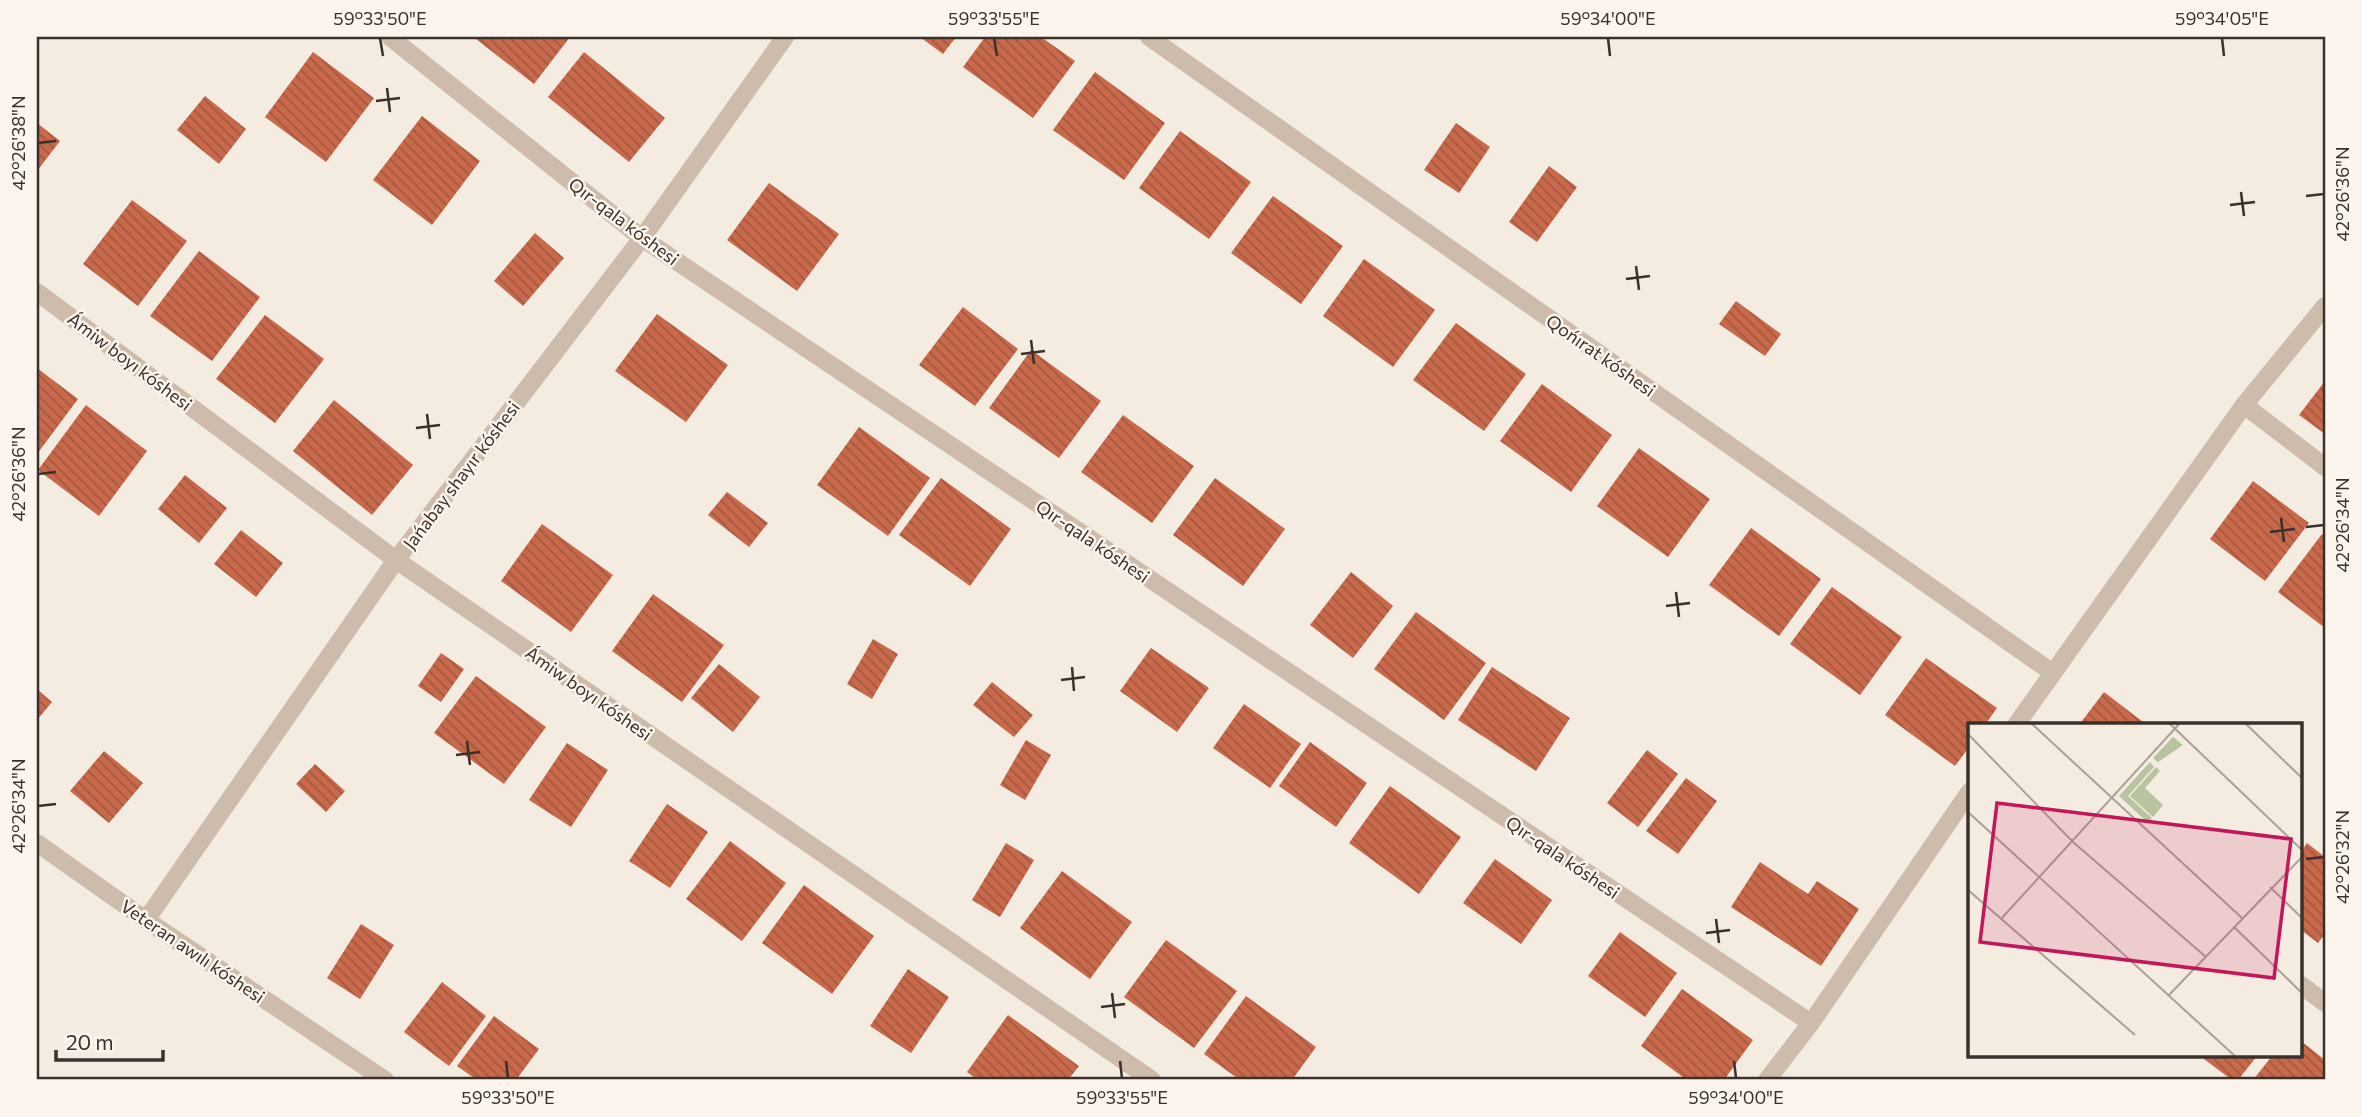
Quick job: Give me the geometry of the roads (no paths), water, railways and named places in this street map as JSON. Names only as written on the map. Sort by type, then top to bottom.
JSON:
[{"type":"street","name":"Qır-qala kóshesi","points":[[390,37],[642,238],[1811,1023]]},
{"type":"street","name":"Jańabay shayır kóshesi","points":[[146,920],[396,560],[642,238],[785,37]]},
{"type":"street","name":"Qońırat kóshesi","points":[[1149,37],[2053,673]]},
{"type":"street","name":"Ámiw boyı kóshesi","points":[[37,292],[396,560],[1152,1080]]},
{"type":"street","points":[[2017,723],[2244,405],[2325,306]]},
{"type":"street","points":[[2244,405],[2325,467]]},
{"type":"street","points":[[1767,1080],[1811,1023],[1968,794]]},
{"type":"street","name":"Veteran awılı kóshesi","points":[[37,843],[146,920],[385,1080]]},
{"type":"street","points":[[2302,986],[2325,1003]]}]
